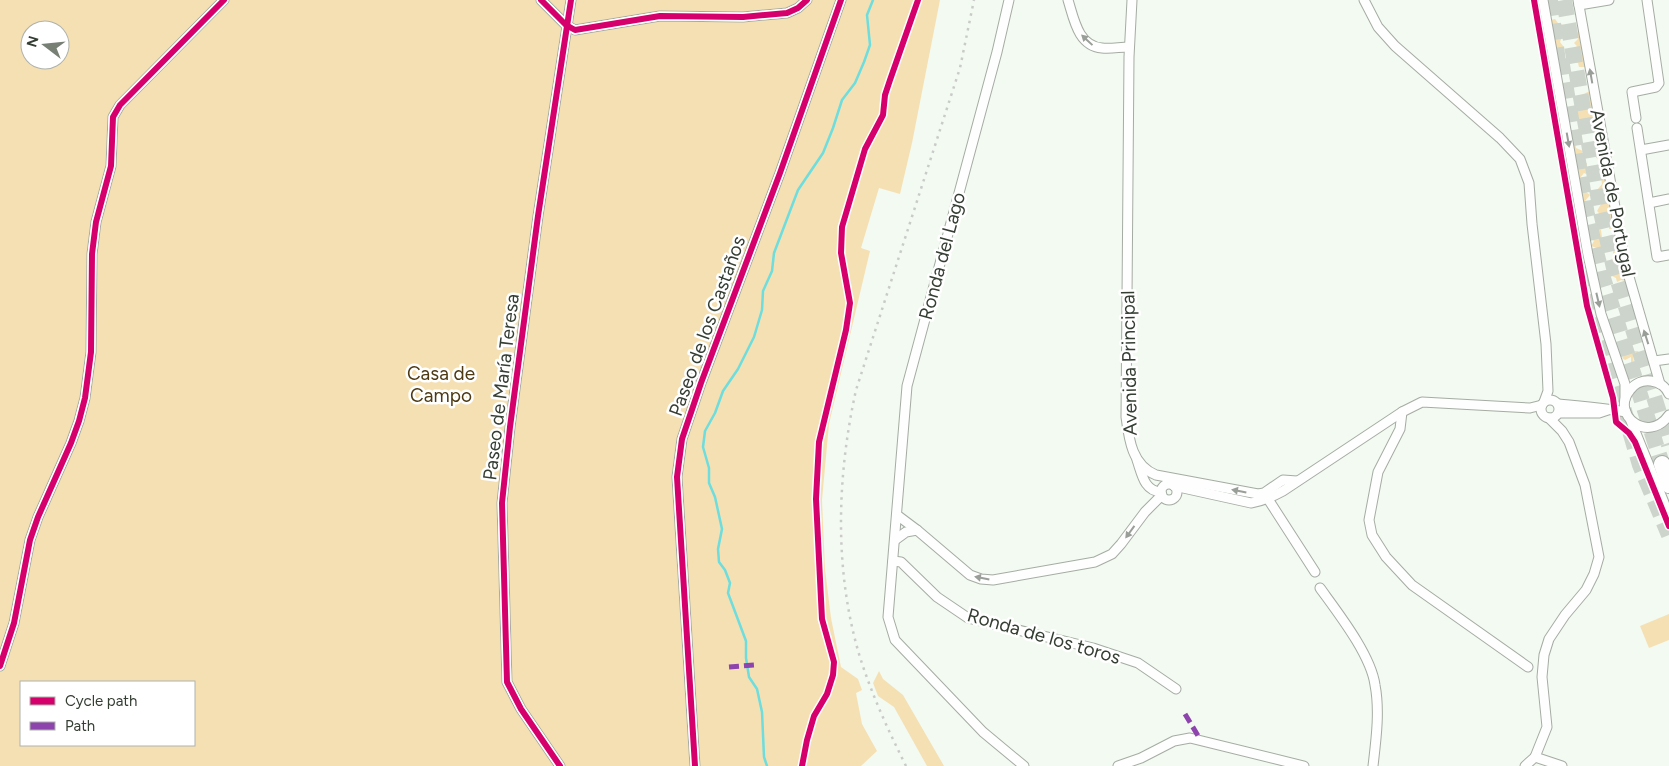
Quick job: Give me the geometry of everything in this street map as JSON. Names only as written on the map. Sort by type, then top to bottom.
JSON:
[{"type":"highway","points":[[1662,464],[1669,485]]},
{"type":"street","points":[[0,666],[14,623],[30,540],[38,517],[71,443],[79,421],[84,398],[91,352],[92,254],[96,222],[111,166],[113,117],[120,104],[224,0]]},
{"type":"street","points":[[541,0],[566,26],[575,30],[660,16],[743,17],[778,14],[792,10],[807,0]]},
{"type":"street","name":"Paseo de María Teresa","points":[[560,766],[521,709],[507,682],[502,503],[538,216],[571,0]]},
{"type":"street","name":"Paseo de los Castaños","points":[[695,766],[677,477],[682,439],[701,383],[780,173],[841,0]]},
{"type":"street","name":"Ronda del Lago","points":[[1009,0],[997,52],[907,386],[888,618],[895,640],[982,732],[1024,766]]},
{"type":"street","points":[[1068,0],[1080,35],[1087,43],[1099,48],[1129,47]]},
{"type":"street","name":"Avenida Principal","points":[[1132,0],[1129,47],[1126,417],[1130,445],[1137,460],[1151,473],[1258,494],[1264,493],[1283,480],[1297,481],[1402,412],[1422,402],[1551,409],[1598,407],[1611,410],[1627,409]]},
{"type":"street","points":[[1364,0],[1378,27],[1395,46],[1500,138],[1520,159],[1530,183],[1532,224],[1546,344],[1548,391],[1551,409],[1569,442],[1585,485],[1599,557],[1594,574],[1586,590],[1565,615],[1549,639],[1544,656],[1542,677],[1547,727],[1535,757],[1526,766]]},
{"type":"street","name":"Avenida de Portugal","points":[[1543,0],[1588,255],[1601,314],[1625,384],[1627,409],[1669,515]]},
{"type":"street","points":[[1579,3],[1610,0]]},
{"type":"street","points":[[1636,118],[1632,92],[1656,87],[1658,83],[1647,0]]},
{"type":"street","name":"Avenida de Portugal","points":[[1579,3],[1624,263],[1660,384]]},
{"type":"street","points":[[1637,128],[1657,257],[1669,255]]},
{"type":"street","points":[[1641,150],[1669,145]]},
{"type":"street","points":[[1649,203],[1669,199]]},
{"type":"street","points":[[1654,361],[1669,359]]},
{"type":"street","points":[[1669,392],[1660,384],[1646,381],[1639,383],[1633,387],[1627,409],[1636,424],[1650,428],[1664,422],[1669,415]]},
{"type":"street","points":[[1402,412],[1400,429],[1378,472],[1369,520],[1372,535],[1386,557],[1412,585],[1528,667]]},
{"type":"street","points":[[1137,460],[1143,479],[1148,486],[1154,492],[1161,493],[1167,500],[1172,499],[1175,491],[1190,491],[1251,503],[1268,499],[1297,481]]},
{"type":"street","points":[[897,515],[970,575],[980,579],[993,580],[1095,562],[1112,554],[1161,493]]},
{"type":"street","points":[[1268,499],[1316,572]]},
{"type":"street","points":[[895,540],[906,532],[917,530]]},
{"type":"street","name":"Ronda de los toros","points":[[893,561],[901,562],[937,597],[968,618],[1093,648],[1138,663],[1176,689]]},
{"type":"street","points":[[1320,588],[1365,657],[1375,684],[1377,721],[1373,766]]},
{"type":"street","points":[[1118,766],[1140,758],[1174,741],[1190,738],[1304,766]]},
{"type":"street","points":[[1535,757],[1562,766]]},
{"type":"green space","name":"Casa de Campo","points":[[0,0],[940,0],[900,194],[879,188],[861,248],[870,251],[829,424],[822,500],[825,569],[831,618],[841,667],[858,679],[862,690],[856,693],[862,724],[877,751],[861,766],[0,766]]},
{"type":"green space","points":[[1555,19],[1558,23],[1568,27],[1567,37],[1562,37],[1560,42],[1564,47],[1559,53],[1562,58],[1557,61],[1550,20]]},
{"type":"green space","points":[[1579,30],[1586,67],[1579,67],[1578,63],[1569,60],[1571,51],[1577,46],[1574,43],[1578,39]]},
{"type":"green space","points":[[1590,91],[1602,159],[1596,158],[1598,149],[1594,144],[1596,140],[1595,135],[1589,128],[1592,125],[1590,121],[1586,119],[1578,120],[1576,110],[1579,110],[1584,103],[1581,95]]},
{"type":"green space","points":[[1570,137],[1575,137],[1576,148],[1583,151],[1582,162],[1587,163],[1586,174],[1584,173],[1580,178],[1589,184],[1586,187],[1586,192],[1590,195],[1585,201],[1589,209],[1584,212]]},
{"type":"green space","points":[[1605,176],[1614,229],[1609,229],[1609,226],[1602,223],[1604,218],[1597,211],[1601,204],[1598,199],[1604,196],[1603,192],[1598,189],[1602,184],[1601,177]]},
{"type":"green space","points":[[1598,229],[1601,230],[1602,237],[1608,239],[1604,242],[1604,247],[1600,249],[1591,246],[1594,241],[1590,237],[1591,235],[1597,236]]},
{"type":"green space","points":[[1613,251],[1618,252],[1625,281],[1617,282],[1616,278],[1612,276],[1615,272],[1610,268],[1609,261],[1613,258]]},
{"type":"green space","points":[[1629,343],[1632,345],[1630,351],[1638,351],[1641,355],[1633,355],[1633,365],[1631,364],[1631,357],[1625,360],[1622,358],[1626,353],[1622,349],[1627,349]]},
{"type":"green space","points":[[1669,614],[1669,640],[1649,648],[1640,626]]},
{"type":"green space","points":[[879,671],[883,679],[903,695],[944,766],[927,766],[894,707],[878,696],[873,683]]},
{"type":"waterway","points":[[767,766],[764,757],[762,712],[757,689],[749,677],[746,641],[728,593],[730,583],[725,570],[719,562],[718,549],[722,529],[715,497],[709,483],[709,468],[703,447],[705,431],[715,413],[723,391],[738,369],[754,337],[762,310],[763,291],[772,271],[774,253],[798,190],[823,153],[842,100],[855,83],[864,62],[870,45],[867,15],[873,0]]},
{"type":"tunnel","points":[[1550,0],[1559,70]]},
{"type":"tunnel","points":[[1564,0],[1601,212],[1614,268],[1669,445]]},
{"type":"tunnel","points":[[1561,59],[1587,215],[1601,272],[1662,464]]},
{"type":"tunnel","points":[[1578,223],[1588,283],[1612,370],[1640,465],[1669,535]]},
{"type":"railway","points":[[906,766],[886,725],[869,683],[851,622],[842,556],[842,489],[845,456],[856,390],[960,68],[974,0]]},
{"type":"marked path","points":[[729,667],[755,665]]},
{"type":"marked path","points":[[1185,714],[1200,739]]},
{"type":"cycle path","points":[[0,666],[14,623],[30,540],[38,517],[71,443],[85,398],[91,352],[92,254],[96,222],[111,166],[113,117],[120,105],[224,0]]},
{"type":"cycle path","points":[[541,0],[566,25],[575,30],[660,16],[743,17],[787,13],[798,8],[807,0]]},
{"type":"cycle path","points":[[560,766],[521,709],[507,682],[502,503],[510,427],[538,216],[571,0]]},
{"type":"cycle path","points":[[695,766],[677,477],[682,439],[701,383],[780,173],[841,0]]},
{"type":"cycle path","points":[[802,766],[814,716],[827,694],[833,675],[834,662],[822,619],[816,499],[819,442],[846,330],[850,303],[841,253],[842,227],[865,149],[883,115],[885,95],[918,0]]},
{"type":"cycle path","points":[[1534,0],[1587,306],[1613,398],[1616,422],[1629,433],[1635,442],[1669,526]]}]
